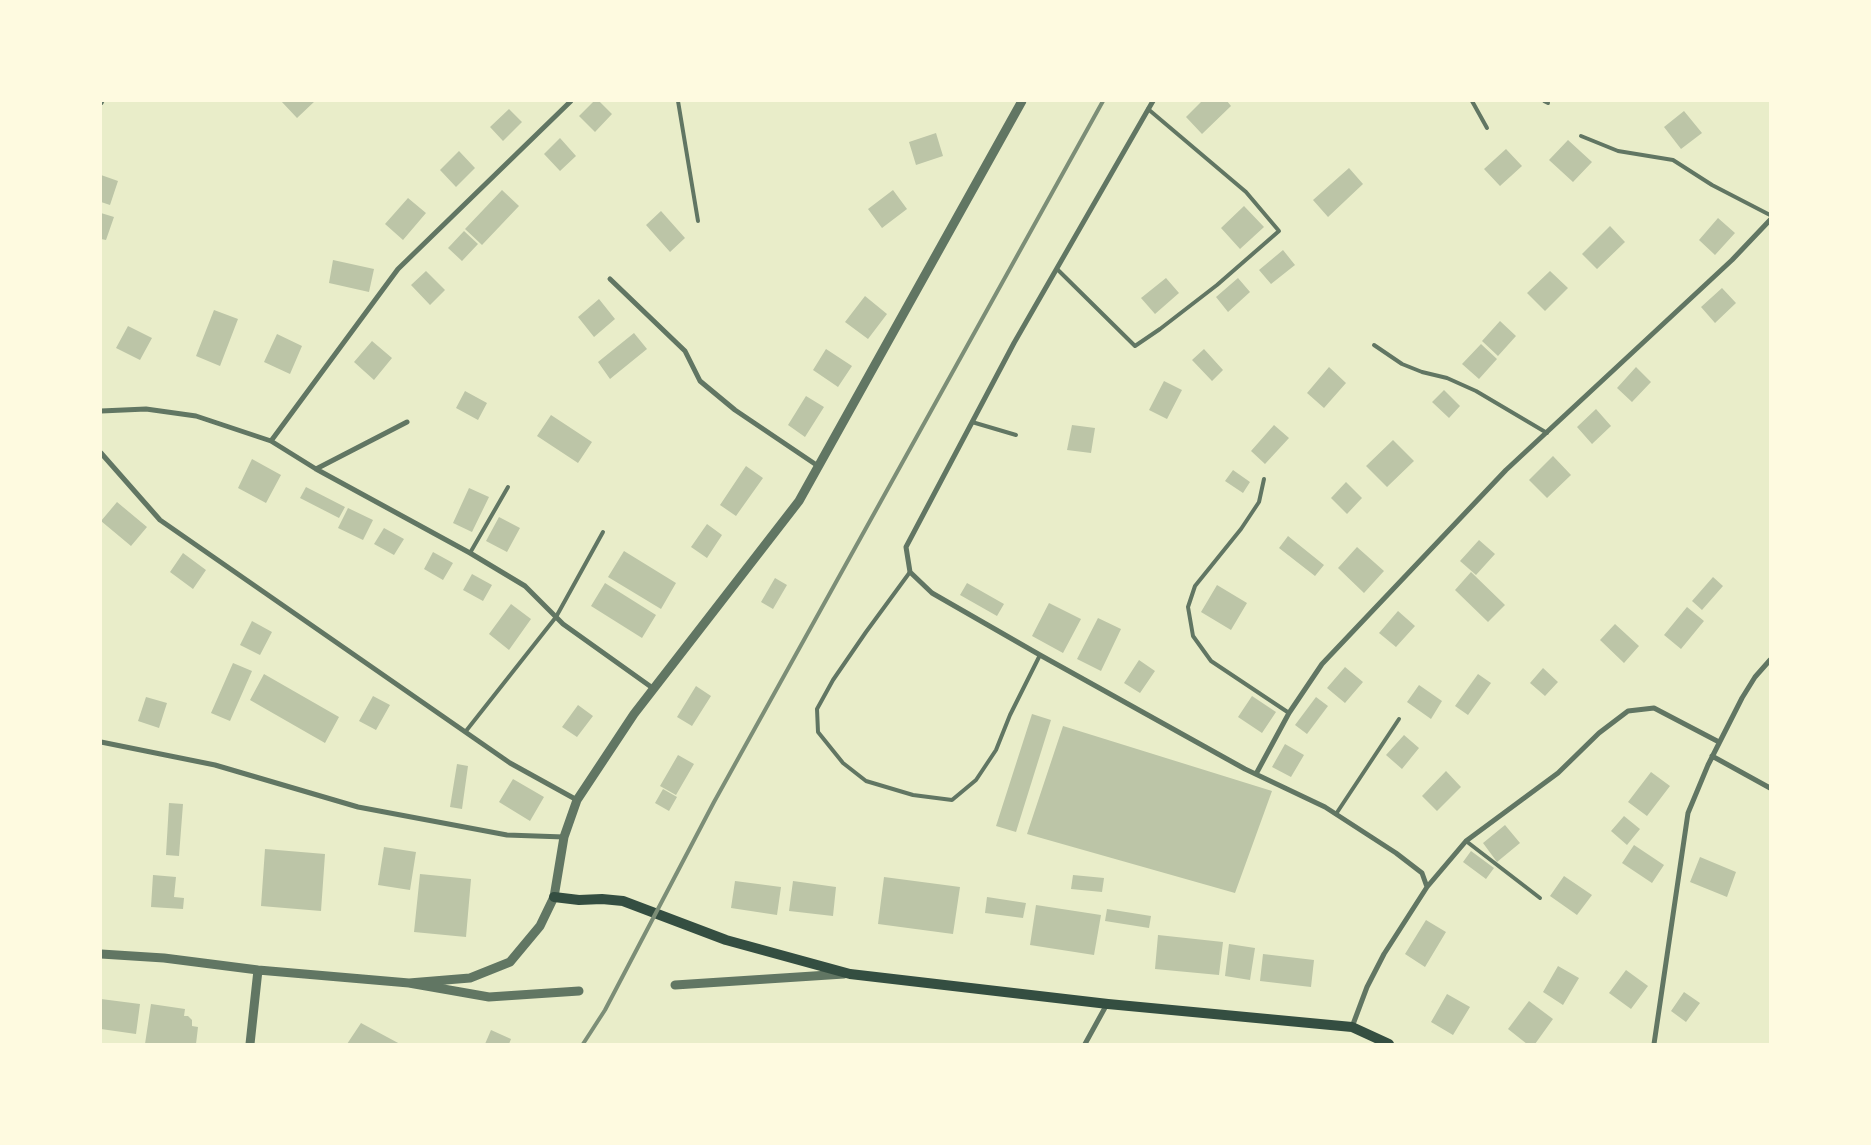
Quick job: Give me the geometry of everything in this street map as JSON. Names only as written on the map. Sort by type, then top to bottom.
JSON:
[{"type":"main road","points":[[554,897],[579,900],[602,899],[624,901],[726,940],[850,974],[1108,1004],[1352,1026],[1390,1044]]},
{"type":"street","points":[[271,441],[398,269],[571,101]]},
{"type":"street","points":[[409,983],[470,978],[510,962],[540,926],[554,897],[564,837],[577,800],[634,714],[799,501],[1022,101]]},
{"type":"street","points":[[1153,101],[1014,343],[906,547],[910,572],[932,593],[1040,655],[1256,774],[1325,807],[1422,872],[1427,887]]},
{"type":"street","points":[[1256,774],[1289,713],[1322,664],[1506,470],[1732,260],[1770,220]]},
{"type":"street","points":[[610,278],[685,351],[700,381],[735,410],[818,466]]},
{"type":"street","points":[[101,411],[146,409],[196,416],[271,441],[316,469],[470,553],[525,586],[563,624],[654,688]]},
{"type":"street","points":[[316,469],[407,422]]},
{"type":"street","points":[[101,453],[160,520],[510,763],[577,800]]},
{"type":"street","points":[[1654,1044],[1688,813],[1712,756],[1742,698],[1755,677],[1770,660]]},
{"type":"street","points":[[1352,1026],[1367,987],[1384,954],[1427,887],[1466,841],[1558,773],[1599,733],[1628,711],[1654,708],[1719,742]]},
{"type":"street","points":[[101,742],[215,765],[358,807],[507,836],[564,837]]},
{"type":"street","points":[[1712,756],[1770,788]]},
{"type":"street","points":[[101,954],[164,958],[258,970],[409,983],[489,997],[579,991]]},
{"type":"street","points":[[250,1044],[258,970]]},
{"type":"street","points":[[675,985],[850,974]]},
{"type":"street","points":[[1085,1044],[1108,1004]]},
{"type":"lane","points":[[678,101],[698,221]]},
{"type":"lane","points":[[1472,101],[1487,128]]},
{"type":"lane","points":[[1057,269],[1134,346],[1160,329],[1217,285],[1280,231],[1246,192],[1148,109]]},
{"type":"lane","points":[[1581,136],[1618,151],[1672,160],[1712,185],[1770,215]]},
{"type":"lane","points":[[1374,346],[1402,364],[1422,372],[1447,378],[1476,391],[1547,432]]},
{"type":"lane","points":[[972,422],[1016,435]]},
{"type":"lane","points":[[1264,479],[1259,502],[1241,529],[1195,586],[1188,607],[1193,636],[1211,661],[1289,713]]},
{"type":"lane","points":[[470,553],[508,487]]},
{"type":"lane","points":[[466,731],[556,617],[603,532]]},
{"type":"lane","points":[[910,572],[866,632],[816,708],[818,732],[843,763],[866,782],[913,795],[952,800],[976,780],[996,750],[1010,715],[1040,655]]},
{"type":"lane","points":[[1336,814],[1399,718]]},
{"type":"lane","points":[[1466,841],[1540,898]]},
{"type":"building","points":[[281,101],[315,101],[297,118]]},
{"type":"building","points":[[594,101],[599,101],[612,114],[595,132],[579,116]]},
{"type":"building","points":[[1202,101],[1227,101],[1231,106],[1202,134],[1186,117]]},
{"type":"building","points":[[509,109],[522,122],[503,141],[490,127]]},
{"type":"building","points":[[1684,111],[1702,133],[1681,149],[1664,127]]},
{"type":"building","points":[[936,133],[943,156],[916,165],[909,142]]},
{"type":"building","points":[[560,138],[576,156],[560,171],[544,154]]},
{"type":"building","points":[[1568,140],[1592,162],[1573,182],[1549,160]]},
{"type":"building","points":[[1506,149],[1522,166],[1500,186],[1484,169]]},
{"type":"building","points":[[459,151],[475,168],[456,187],[440,170]]},
{"type":"building","points":[[1349,168],[1363,184],[1328,217],[1313,200]]},
{"type":"building","points":[[101,175],[118,181],[110,205],[101,202]]},
{"type":"building","points":[[502,190],[519,206],[482,245],[465,229]]},
{"type":"building","points":[[893,190],[907,209],[882,228],[868,209]]},
{"type":"building","points":[[408,198],[426,213],[403,240],[385,224]]},
{"type":"building","points":[[1244,206],[1264,227],[1240,249],[1221,228]]},
{"type":"building","points":[[661,211],[685,238],[670,252],[646,225]]},
{"type":"building","points":[[101,213],[114,217],[106,240],[101,239]]},
{"type":"building","points":[[1718,218],[1735,233],[1715,255],[1699,240]]},
{"type":"building","points":[[1610,226],[1625,242],[1597,269],[1582,254]]},
{"type":"building","points":[[464,231],[478,244],[462,261],[448,248]]},
{"type":"building","points":[[1283,250],[1295,265],[1271,284],[1259,270]]},
{"type":"building","points":[[333,260],[374,269],[369,292],[329,283]]},
{"type":"building","points":[[426,271],[445,290],[430,305],[411,285]]},
{"type":"building","points":[[1550,271],[1568,288],[1545,311],[1527,293]]},
{"type":"building","points":[[1166,278],[1179,293],[1155,314],[1141,298]]},
{"type":"building","points":[[1238,278],[1250,292],[1228,312],[1216,297]]},
{"type":"building","points":[[1722,288],[1736,303],[1715,323],[1701,307]]},
{"type":"building","points":[[865,296],[887,314],[868,339],[845,322]]},
{"type":"building","points":[[599,299],[615,319],[594,337],[578,317]]},
{"type":"building","points":[[214,310],[238,319],[220,366],[196,356]]},
{"type":"building","points":[[1500,321],[1516,336],[1498,356],[1482,341]]},
{"type":"building","points":[[128,326],[152,338],[140,360],[116,348]]},
{"type":"building","points":[[634,333],[647,349],[610,379],[598,362]]},
{"type":"building","points":[[277,334],[302,346],[290,374],[264,362]]},
{"type":"building","points":[[372,341],[392,358],[374,380],[354,362]]},
{"type":"building","points":[[1481,344],[1497,359],[1479,379],[1462,364]]},
{"type":"building","points":[[826,349],[852,366],[838,387],[813,370]]},
{"type":"building","points":[[1204,349],[1223,370],[1212,381],[1192,360]]},
{"type":"building","points":[[1329,367],[1346,383],[1324,408],[1307,393]]},
{"type":"building","points":[[1636,367],[1651,382],[1632,402],[1617,388]]},
{"type":"building","points":[[1164,381],[1182,390],[1167,419],[1149,410]]},
{"type":"building","points":[[1444,390],[1460,406],[1449,418],[1432,402]]},
{"type":"building","points":[[465,391],[487,403],[478,420],[456,408]]},
{"type":"building","points":[[806,396],[824,407],[805,437],[788,425]]},
{"type":"building","points":[[1596,409],[1611,426],[1592,444],[1577,427]]},
{"type":"building","points":[[551,415],[592,442],[578,463],[537,436]]},
{"type":"building","points":[[1072,425],[1095,428],[1091,453],[1067,450]]},
{"type":"building","points":[[1274,425],[1289,438],[1265,464],[1251,451]]},
{"type":"building","points":[[1393,440],[1414,461],[1387,487],[1366,466]]},
{"type":"building","points":[[1553,456],[1571,475],[1547,498],[1529,480]]},
{"type":"building","points":[[252,459],[281,475],[266,503],[238,488]]},
{"type":"building","points":[[746,466],[763,478],[736,516],[720,505]]},
{"type":"building","points":[[1233,470],[1250,482],[1243,493],[1225,481]]},
{"type":"building","points":[[1346,482],[1362,498],[1347,514],[1331,498]]},
{"type":"building","points":[[306,487],[345,507],[339,518],[300,498]]},
{"type":"building","points":[[469,488],[489,497],[472,532],[453,523]]},
{"type":"building","points":[[117,502],[147,527],[131,546],[101,521]]},
{"type":"building","points":[[348,508],[373,520],[363,540],[338,528]]},
{"type":"building","points":[[499,517],[520,528],[507,552],[486,541]]},
{"type":"building","points":[[707,524],[722,535],[707,558],[691,547]]},
{"type":"building","points":[[384,528],[404,539],[394,555],[374,544]]},
{"type":"building","points":[[1288,536],[1324,565],[1315,576],[1279,548]]},
{"type":"building","points":[[1479,540],[1495,554],[1476,575],[1460,561]]},
{"type":"building","points":[[1357,547],[1384,571],[1364,593],[1338,568]]},
{"type":"building","points":[[624,551],[676,583],[661,609],[608,577]]},
{"type":"building","points":[[433,552],[453,563],[443,580],[424,569]]},
{"type":"building","points":[[183,553],[206,570],[193,589],[170,572]]},
{"type":"building","points":[[1471,572],[1505,605],[1488,622],[1455,590]]},
{"type":"building","points":[[472,574],[492,585],[483,601],[463,590]]},
{"type":"building","points":[[1713,577],[1723,586],[1702,610],[1692,601]]},
{"type":"building","points":[[775,578],[787,585],[773,609],[761,602]]},
{"type":"building","points":[[605,583],[656,615],[642,638],[591,606]]},
{"type":"building","points":[[967,583],[1004,604],[997,616],[960,595]]},
{"type":"building","points":[[1217,585],[1247,603],[1231,630],[1201,612]]},
{"type":"building","points":[[1049,603],[1081,619],[1063,653],[1032,636]]},
{"type":"building","points":[[511,604],[531,619],[509,650],[489,634]]},
{"type":"building","points":[[1687,607],[1704,621],[1681,649],[1664,635]]},
{"type":"building","points":[[1398,611],[1415,626],[1396,647],[1379,633]]},
{"type":"building","points":[[1098,618],[1121,629],[1101,671],[1077,659]]},
{"type":"building","points":[[252,621],[272,632],[260,655],[240,645]]},
{"type":"building","points":[[1615,624],[1639,646],[1624,663],[1600,640]]},
{"type":"building","points":[[1139,660],[1155,671],[1140,693],[1124,683]]},
{"type":"building","points":[[233,663],[252,671],[230,721],[211,713]]},
{"type":"building","points":[[1345,667],[1363,682],[1345,703],[1327,688]]},
{"type":"building","points":[[1543,668],[1558,682],[1545,696],[1530,683]]},
{"type":"building","points":[[264,674],[339,717],[325,743],[250,700]]},
{"type":"building","points":[[1478,674],[1491,683],[1468,715],[1455,706]]},
{"type":"building","points":[[1419,685],[1442,701],[1431,719],[1407,702]]},
{"type":"building","points":[[696,686],[711,696],[692,726],[677,717]]},
{"type":"building","points":[[373,696],[390,705],[376,730],[359,721]]},
{"type":"building","points":[[1252,696],[1276,712],[1262,733],[1238,717]]},
{"type":"building","points":[[146,697],[167,703],[159,728],[138,721]]},
{"type":"building","points":[[1316,697],[1328,706],[1307,734],[1295,725]]},
{"type":"building","points":[[578,705],[593,716],[577,737],[562,727]]},
{"type":"building","points":[[1032,714],[1051,720],[1016,832],[996,826]]},
{"type":"building","points":[[1063,726],[1272,791],[1235,893],[1027,834]]},
{"type":"building","points":[[1404,735],[1419,748],[1402,769],[1386,755]]},
{"type":"building","points":[[1285,744],[1304,755],[1291,777],[1272,767]]},
{"type":"building","points":[[678,755],[694,764],[676,795],[660,786]]},
{"type":"building","points":[[457,764],[468,766],[462,809],[450,807]]},
{"type":"building","points":[[1446,771],[1461,787],[1437,811],[1422,796]]},
{"type":"building","points":[[1651,772],[1670,786],[1647,816],[1628,802]]},
{"type":"building","points":[[513,779],[544,797],[530,821],[499,802]]},
{"type":"building","points":[[663,789],[677,797],[669,811],[655,803]]},
{"type":"building","points":[[169,803],[183,804],[179,856],[166,855]]},
{"type":"building","points":[[1624,816],[1640,829],[1627,845],[1611,831]]},
{"type":"building","points":[[1505,825],[1520,843],[1497,862],[1483,843]]},
{"type":"building","points":[[1634,845],[1664,865],[1652,883],[1622,863]]},
{"type":"building","points":[[384,847],[416,852],[410,890],[378,885]]},
{"type":"building","points":[[265,849],[325,854],[321,911],[261,906]]},
{"type":"building","points":[[1471,851],[1494,868],[1486,879],[1463,862]]},
{"type":"building","points":[[1700,857],[1736,872],[1727,897],[1690,882]]},
{"type":"building","points":[[420,874],[471,879],[466,937],[414,932]]},
{"type":"building","points":[[153,875],[176,877],[174,897],[184,898],[183,909],[151,907]]},
{"type":"building","points":[[1073,875],[1104,878],[1102,892],[1071,889]]},
{"type":"building","points":[[1564,876],[1592,895],[1577,915],[1550,896]]},
{"type":"building","points":[[884,877],[960,887],[953,934],[878,924]]},
{"type":"building","points":[[735,881],[781,887],[777,915],[731,908]]},
{"type":"building","points":[[793,881],[836,887],[833,916],[789,911]]},
{"type":"building","points":[[987,897],[1026,903],[1023,918],[985,913]]},
{"type":"building","points":[[1036,905],[1101,915],[1094,955],[1030,945]]},
{"type":"building","points":[[1107,909],[1151,916],[1149,928],[1105,921]]},
{"type":"building","points":[[1426,920],[1446,932],[1425,967],[1405,954]]},
{"type":"building","points":[[1158,935],[1223,942],[1219,975],[1155,969]]},
{"type":"building","points":[[1229,944],[1255,948],[1250,980],[1225,976]]},
{"type":"building","points":[[1263,954],[1314,960],[1311,987],[1260,981]]},
{"type":"building","points":[[1558,966],[1579,978],[1563,1005],[1543,992]]},
{"type":"building","points":[[1626,970],[1648,986],[1631,1009],[1609,993]]},
{"type":"building","points":[[1684,992],[1700,1003],[1686,1022],[1671,1011]]},
{"type":"building","points":[[1447,994],[1470,1007],[1453,1035],[1431,1022]]},
{"type":"building","points":[[101,999],[140,1004],[136,1034],[101,1029]]},
{"type":"building","points":[[1529,1001],[1553,1019],[1535,1044],[1527,1044],[1508,1029]]},
{"type":"building","points":[[151,1004],[185,1009],[184,1016],[188,1016],[192,1020],[192,1026],[198,1027],[196,1044],[145,1044]]},
{"type":"building","points":[[361,1023],[400,1044],[347,1044]]},
{"type":"building","points":[[491,1030],[511,1039],[509,1044],[485,1044]]},
{"type":"railway","points":[[583,1044],[605,1010],[714,802],[1103,101]]}]
